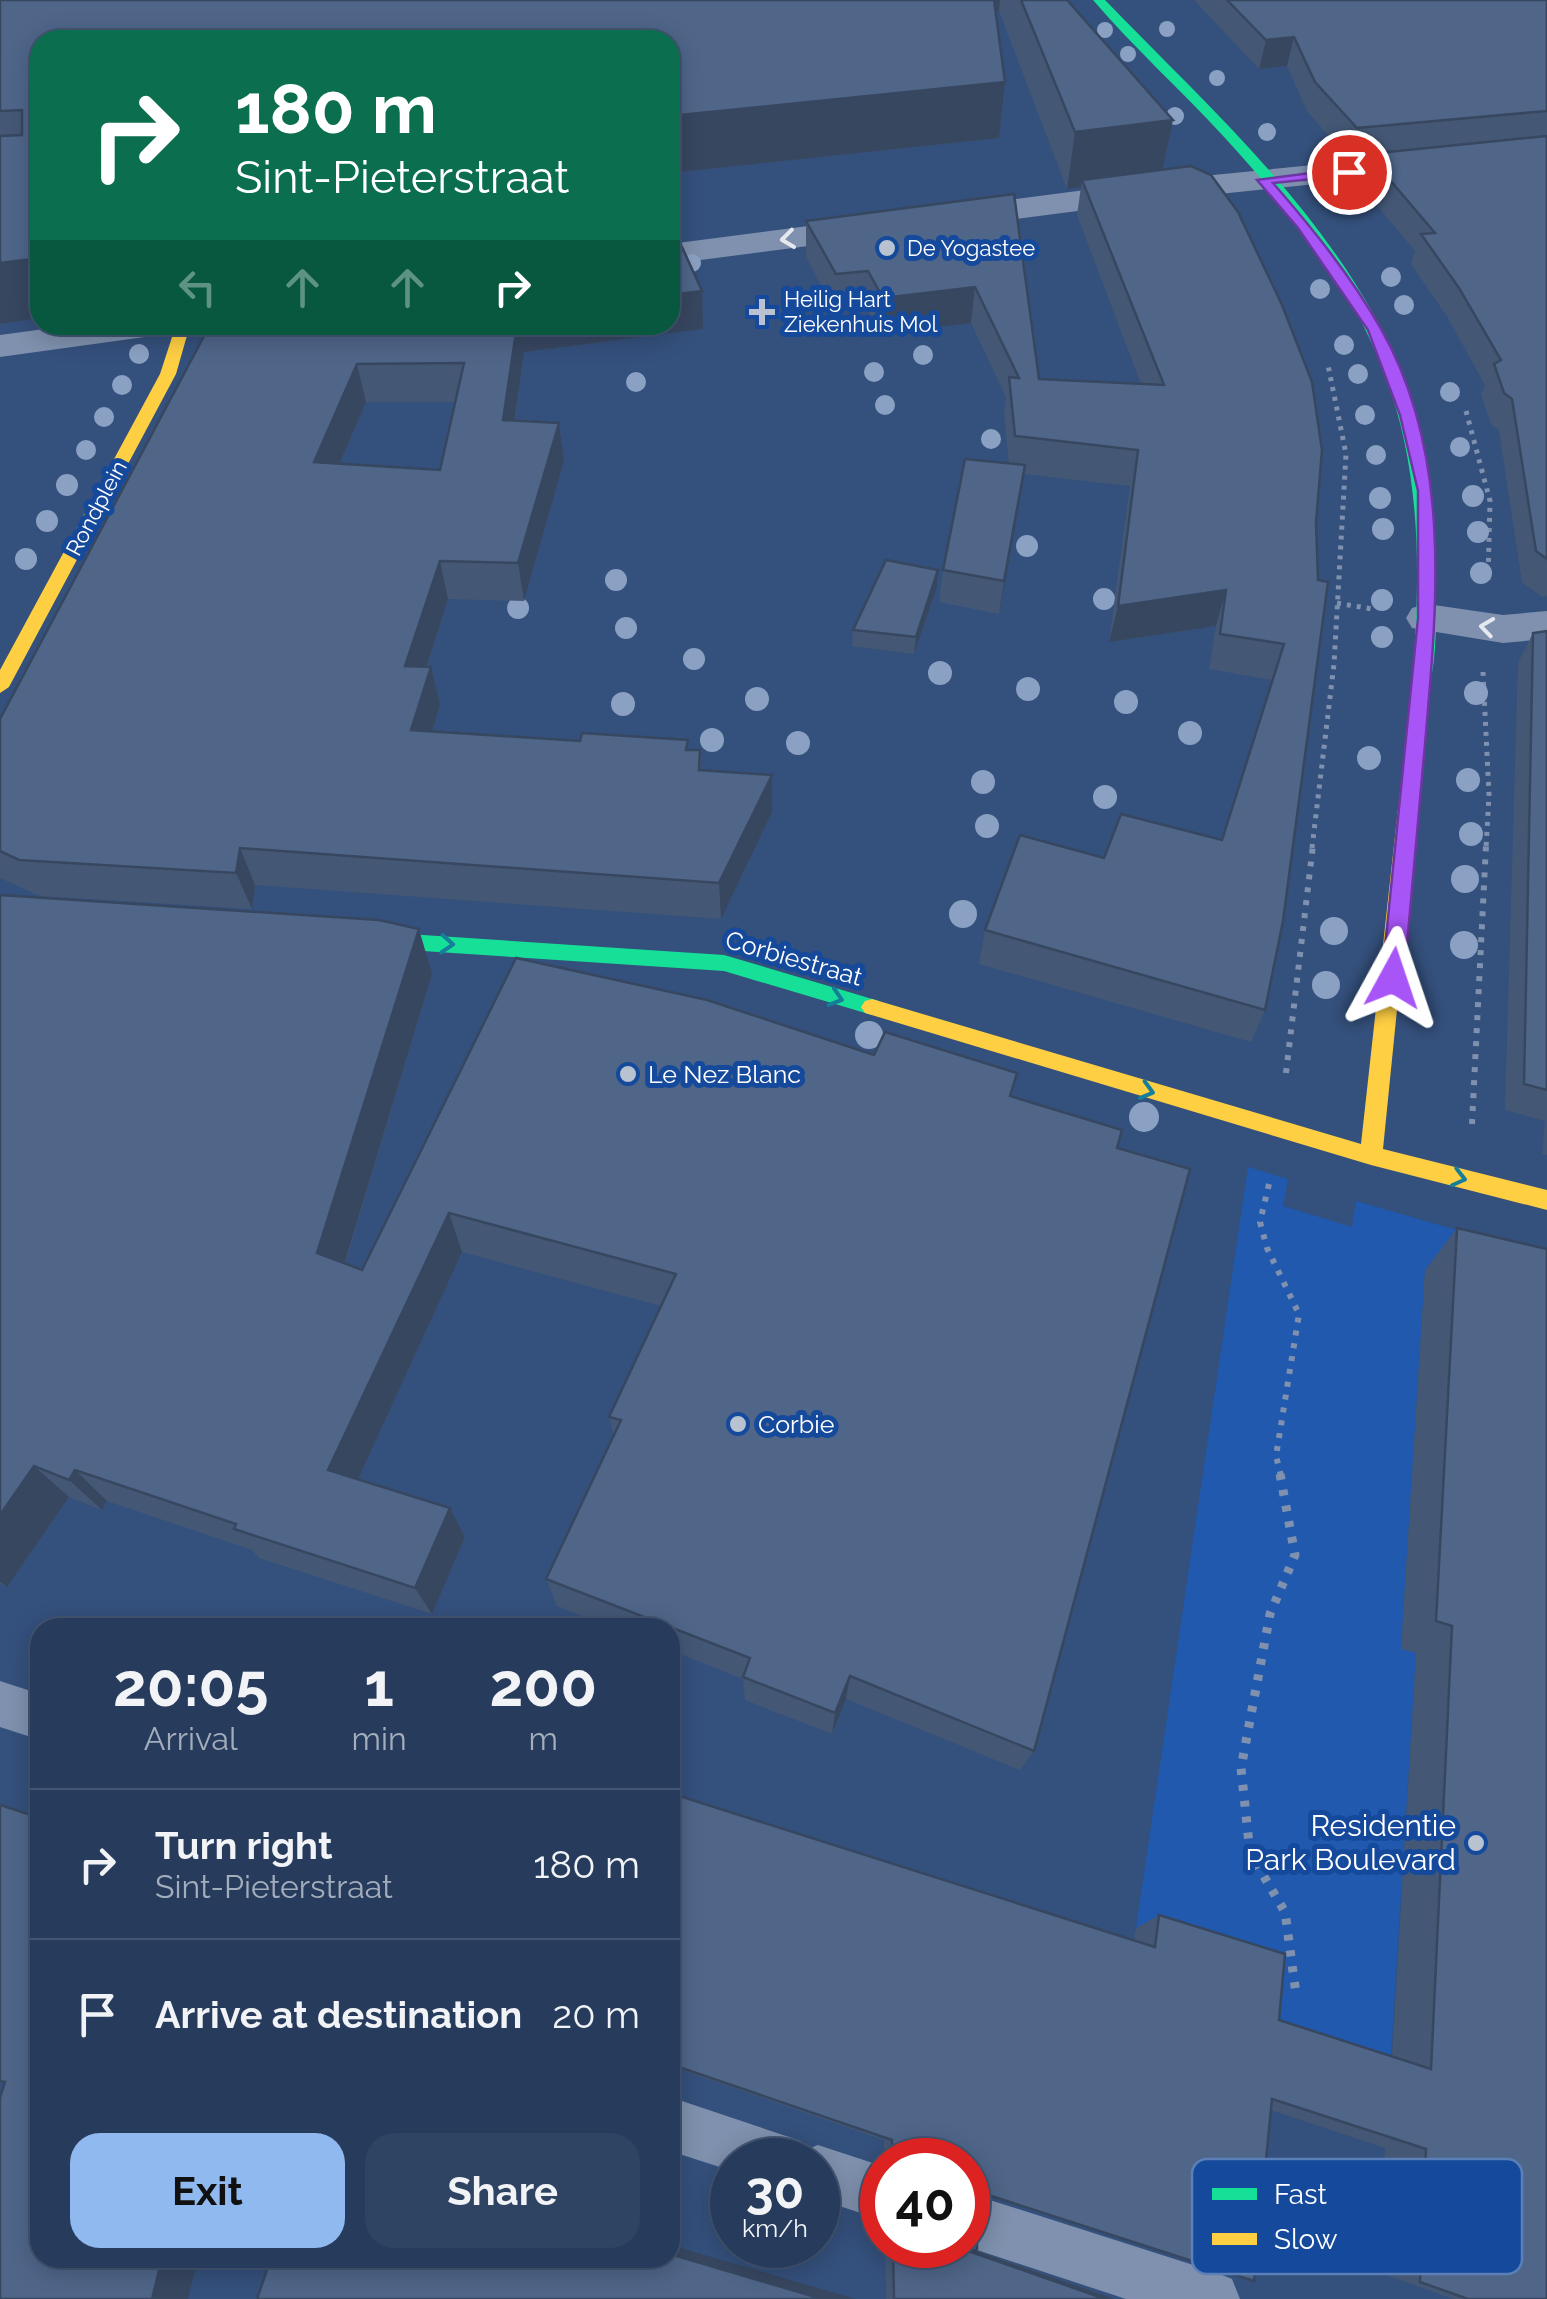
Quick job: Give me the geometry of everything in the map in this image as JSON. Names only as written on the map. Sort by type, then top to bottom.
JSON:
[{"type":"street","points":[[1100,0],[1303,226],[1375,330],[1408,415],[1426,491],[1427,618],[1390,1015],[1371,1156]]},
{"type":"street","points":[[680,253],[1263,180],[1547,151]]},
{"type":"street","points":[[0,346],[80,335]]},
{"type":"street","name":"Rondplein","points":[[0,687],[168,374],[180,335]]},
{"type":"street","points":[[1427,618],[1503,630],[1547,625]]},
{"type":"street","name":"Corbiestraat","points":[[332,937],[724,963],[1371,1156],[1547,1200]]},
{"type":"lane","points":[[0,1704],[30,1714]]},
{"type":"lane","points":[[680,2127],[714,2138]]},
{"type":"lane","points":[[990,2227],[1212,2299]]},
{"type":"path","points":[[1296,1994],[1285,1912],[1250,1852],[1243,1818],[1242,1768],[1270,1614],[1289,1578],[1295,1555],[1276,1456],[1300,1314],[1267,1248],[1260,1222],[1280,1129],[1334,664],[1346,454],[1328,366],[1320,349]]},
{"type":"shaded area","points":[[1248,1167],[1288,1179],[1283,1206],[1352,1227],[1356,1201],[1547,1256],[1425,1270],[1401,1648],[1416,1653],[1390,2072],[1248,2027],[1136,1928]]},
{"type":"building","points":[[0,0],[994,0],[1005,82],[680,115],[680,30],[30,30],[30,259],[0,263],[0,136],[22,135],[22,110],[0,111]]},
{"type":"building","points":[[1021,0],[1067,0],[1173,120],[1075,132]]},
{"type":"building","points":[[1227,0],[1547,0],[1547,111],[1357,128],[1315,82],[1294,37],[1266,40]]},
{"type":"building","points":[[1547,136],[1547,559],[1536,551],[1512,399],[1504,393],[1494,364],[1501,360],[1459,288],[1421,234],[1435,233],[1378,166],[1390,165],[1378,153]]},
{"type":"building","points":[[1191,166],[1211,175],[1238,212],[1282,305],[1312,382],[1322,450],[1316,523],[1318,580],[1328,582],[1283,921],[1265,1010],[985,930],[1020,835],[1104,858],[1121,814],[1222,840],[1284,644],[1220,634],[1226,590],[1118,606],[1138,450],[1015,436],[1009,377],[1019,378],[975,287],[883,298],[868,271],[836,274],[806,221],[1014,194],[1039,379],[1164,385],[1082,180]]},
{"type":"building","points":[[680,243],[702,291],[680,294]]},
{"type":"building","points":[[205,335],[516,335],[503,420],[559,423],[518,563],[440,561],[405,666],[431,667],[411,730],[580,741],[582,733],[688,740],[686,750],[700,750],[699,770],[772,775],[719,883],[240,848],[236,873],[19,860],[0,851],[0,719]],"holes":[[[464,363],[440,470],[314,462],[357,364]]]},
{"type":"building","points":[[965,459],[1025,465],[1004,581],[943,570]]},
{"type":"building","points":[[886,560],[938,570],[916,637],[853,630]]},
{"type":"building","points":[[1547,631],[1547,1090],[1524,1084],[1533,633]]},
{"type":"building","points":[[0,895],[379,920],[419,929],[317,1253],[362,1270],[516,958],[707,1000],[874,1055],[885,1032],[1017,1073],[1010,1096],[1122,1130],[1117,1148],[1190,1169],[1034,1751],[850,1676],[835,1713],[743,1677],[750,1658],[680,1631],[680,1618],[647,1618],[546,1579],[621,1420],[609,1417],[676,1274],[449,1213],[328,1470],[450,1508],[415,1588],[234,1529],[236,1524],[75,1470],[69,1480],[34,1466],[0,1515]]},
{"type":"building","points":[[1457,1228],[1547,1249],[1547,2299],[1468,2299],[1420,2282],[1420,2274],[1522,2274],[1522,2159],[1426,2159],[1426,2149],[1272,2099],[1266,2159],[1192,2159],[1192,2261],[990,2196],[990,2138],[886,2138],[680,2067],[680,1796],[1155,1947],[1159,1915],[1285,1954],[1279,2020],[1431,2069],[1452,1626],[1436,1621]]},
{"type":"building","points":[[0,1805],[30,1815],[30,2268],[160,2268],[152,2299],[0,2299],[0,2098],[5,2082],[0,2081]]},
{"type":"building","points":[[680,2257],[822,2299],[257,2299],[268,2268],[680,2268]]},
{"type":"building","points":[[990,2259],[1105,2299],[894,2299],[893,2268],[990,2268]]},
{"type":"building","points":[[1232,2274],[1255,2274],[1254,2281]]},
{"type":"traffic: fast","points":[[1099,0],[1227,133],[1311,230],[1347,281],[1377,334],[1400,389],[1423,501],[1427,577],[1420,691]]},
{"type":"traffic: fast","points":[[347,938],[724,963],[872,1007]]},
{"type":"traffic: slow","points":[[0,687],[168,374],[180,335]]},
{"type":"traffic: slow","points":[[1371,1156],[1420,691]]},
{"type":"traffic: slow","points":[[872,1007],[1371,1156],[1547,1200]]},
{"type":"place","name":"De Yogastee","points":[[887,248]]},
{"type":"place","name":"Heilig Hart Ziekenhuis Mol","points":[[762,312]]},
{"type":"place","name":"Le Nez Blanc","points":[[628,1074]]},
{"type":"place","name":"Corbie","points":[[738,1424]]},
{"type":"place","name":"Residentie Park Boulevard","points":[[1476,1843]]},
{"type":"route","points":[[1349,172],[1263,180],[1296,216],[1375,330],[1408,415],[1426,491],[1427,618],[1393,978]]}]
